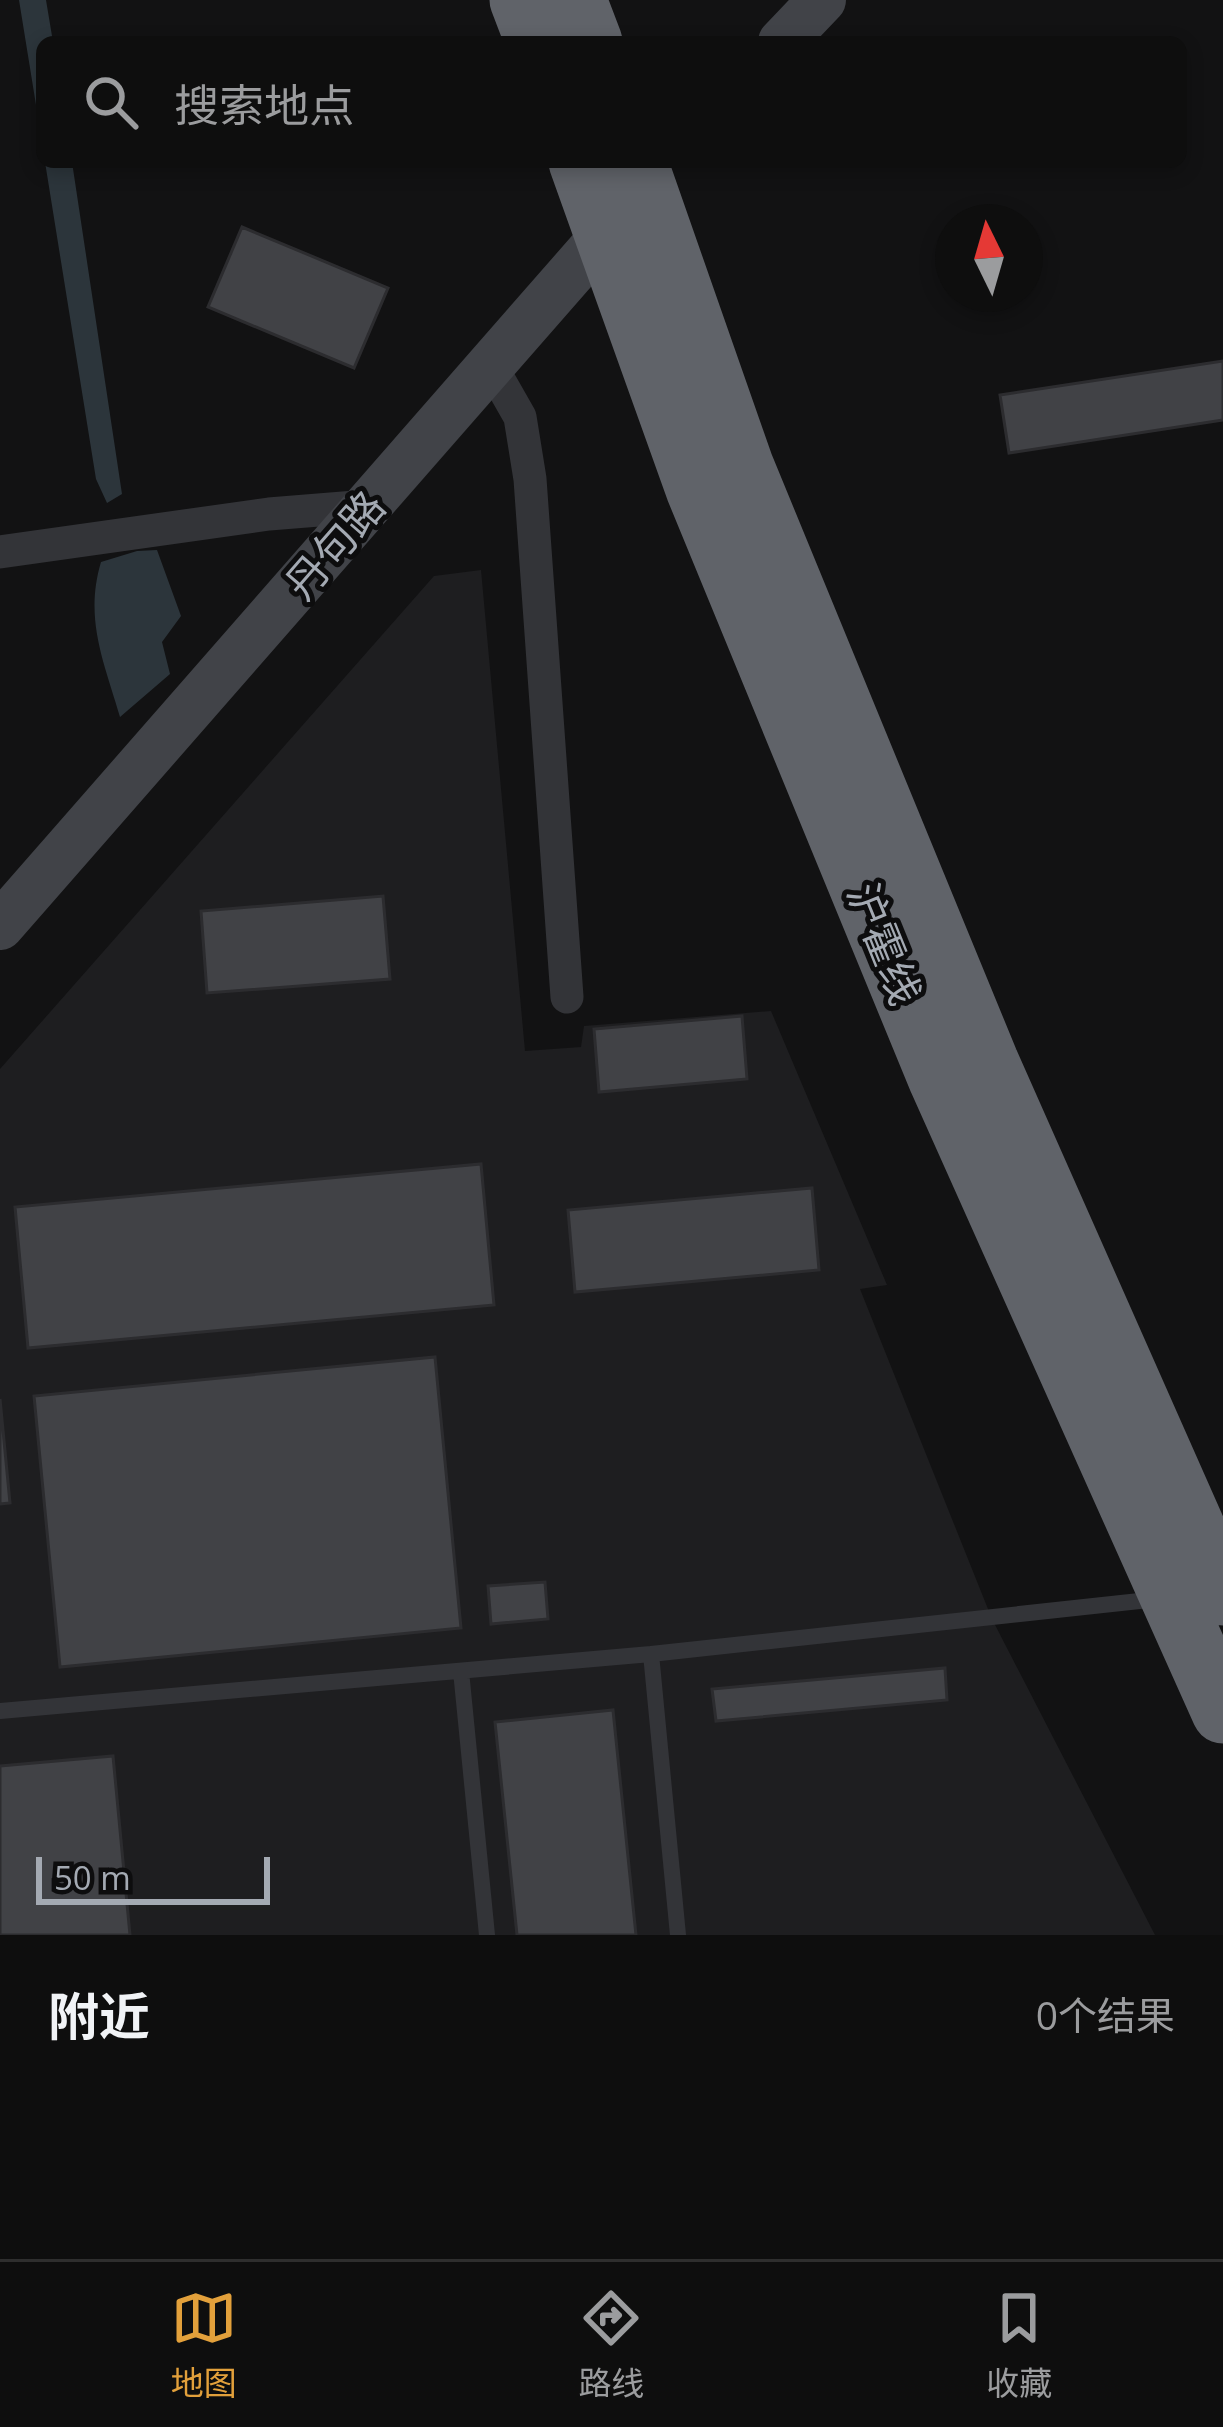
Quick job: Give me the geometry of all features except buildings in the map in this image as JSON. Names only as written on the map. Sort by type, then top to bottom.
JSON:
[{"type":"highway","points":[[521,0],[535,36]]},
{"type":"highway","points":[[575,0],[589,36]]},
{"type":"highway","name":"沪霍线","points":[[582,168],[697,489],[940,1080],[1203,1590]]},
{"type":"highway","name":"沪霍线","points":[[650,170],[742,465],[1203,1590],[1223,1712]]},
{"type":"street","points":[[788,36],[822,0]]},
{"type":"street","name":"丹句路","points":[[0,926],[606,236],[650,170]]},
{"type":"street","points":[[491,366],[520,417],[530,479],[567,997]]},
{"type":"street","points":[[0,552],[268,514],[368,506]]},
{"type":"lane","points":[[0,1711],[651,1654],[1203,1590]]},
{"type":"lane","points":[[651,1654],[678,1935]]},
{"type":"lane","points":[[461,1671],[487,1935]]},
{"type":"shaded area","points":[[19,0],[46,0],[52,36],[36,36],[36,105]]},
{"type":"shaded area","points":[[46,168],[73,168],[122,494],[107,503],[96,479]]},
{"type":"shaded area","points":[[157,550],[181,616],[162,642],[170,674],[120,717],[98,640],[96,583],[101,562]]},
{"type":"shaded area","points":[[481,570],[525,1051],[581,1047],[584,1026],[771,1011],[887,1285],[860,1289],[992,1619],[1155,1935],[0,1935],[0,1069],[434,576]]}]
